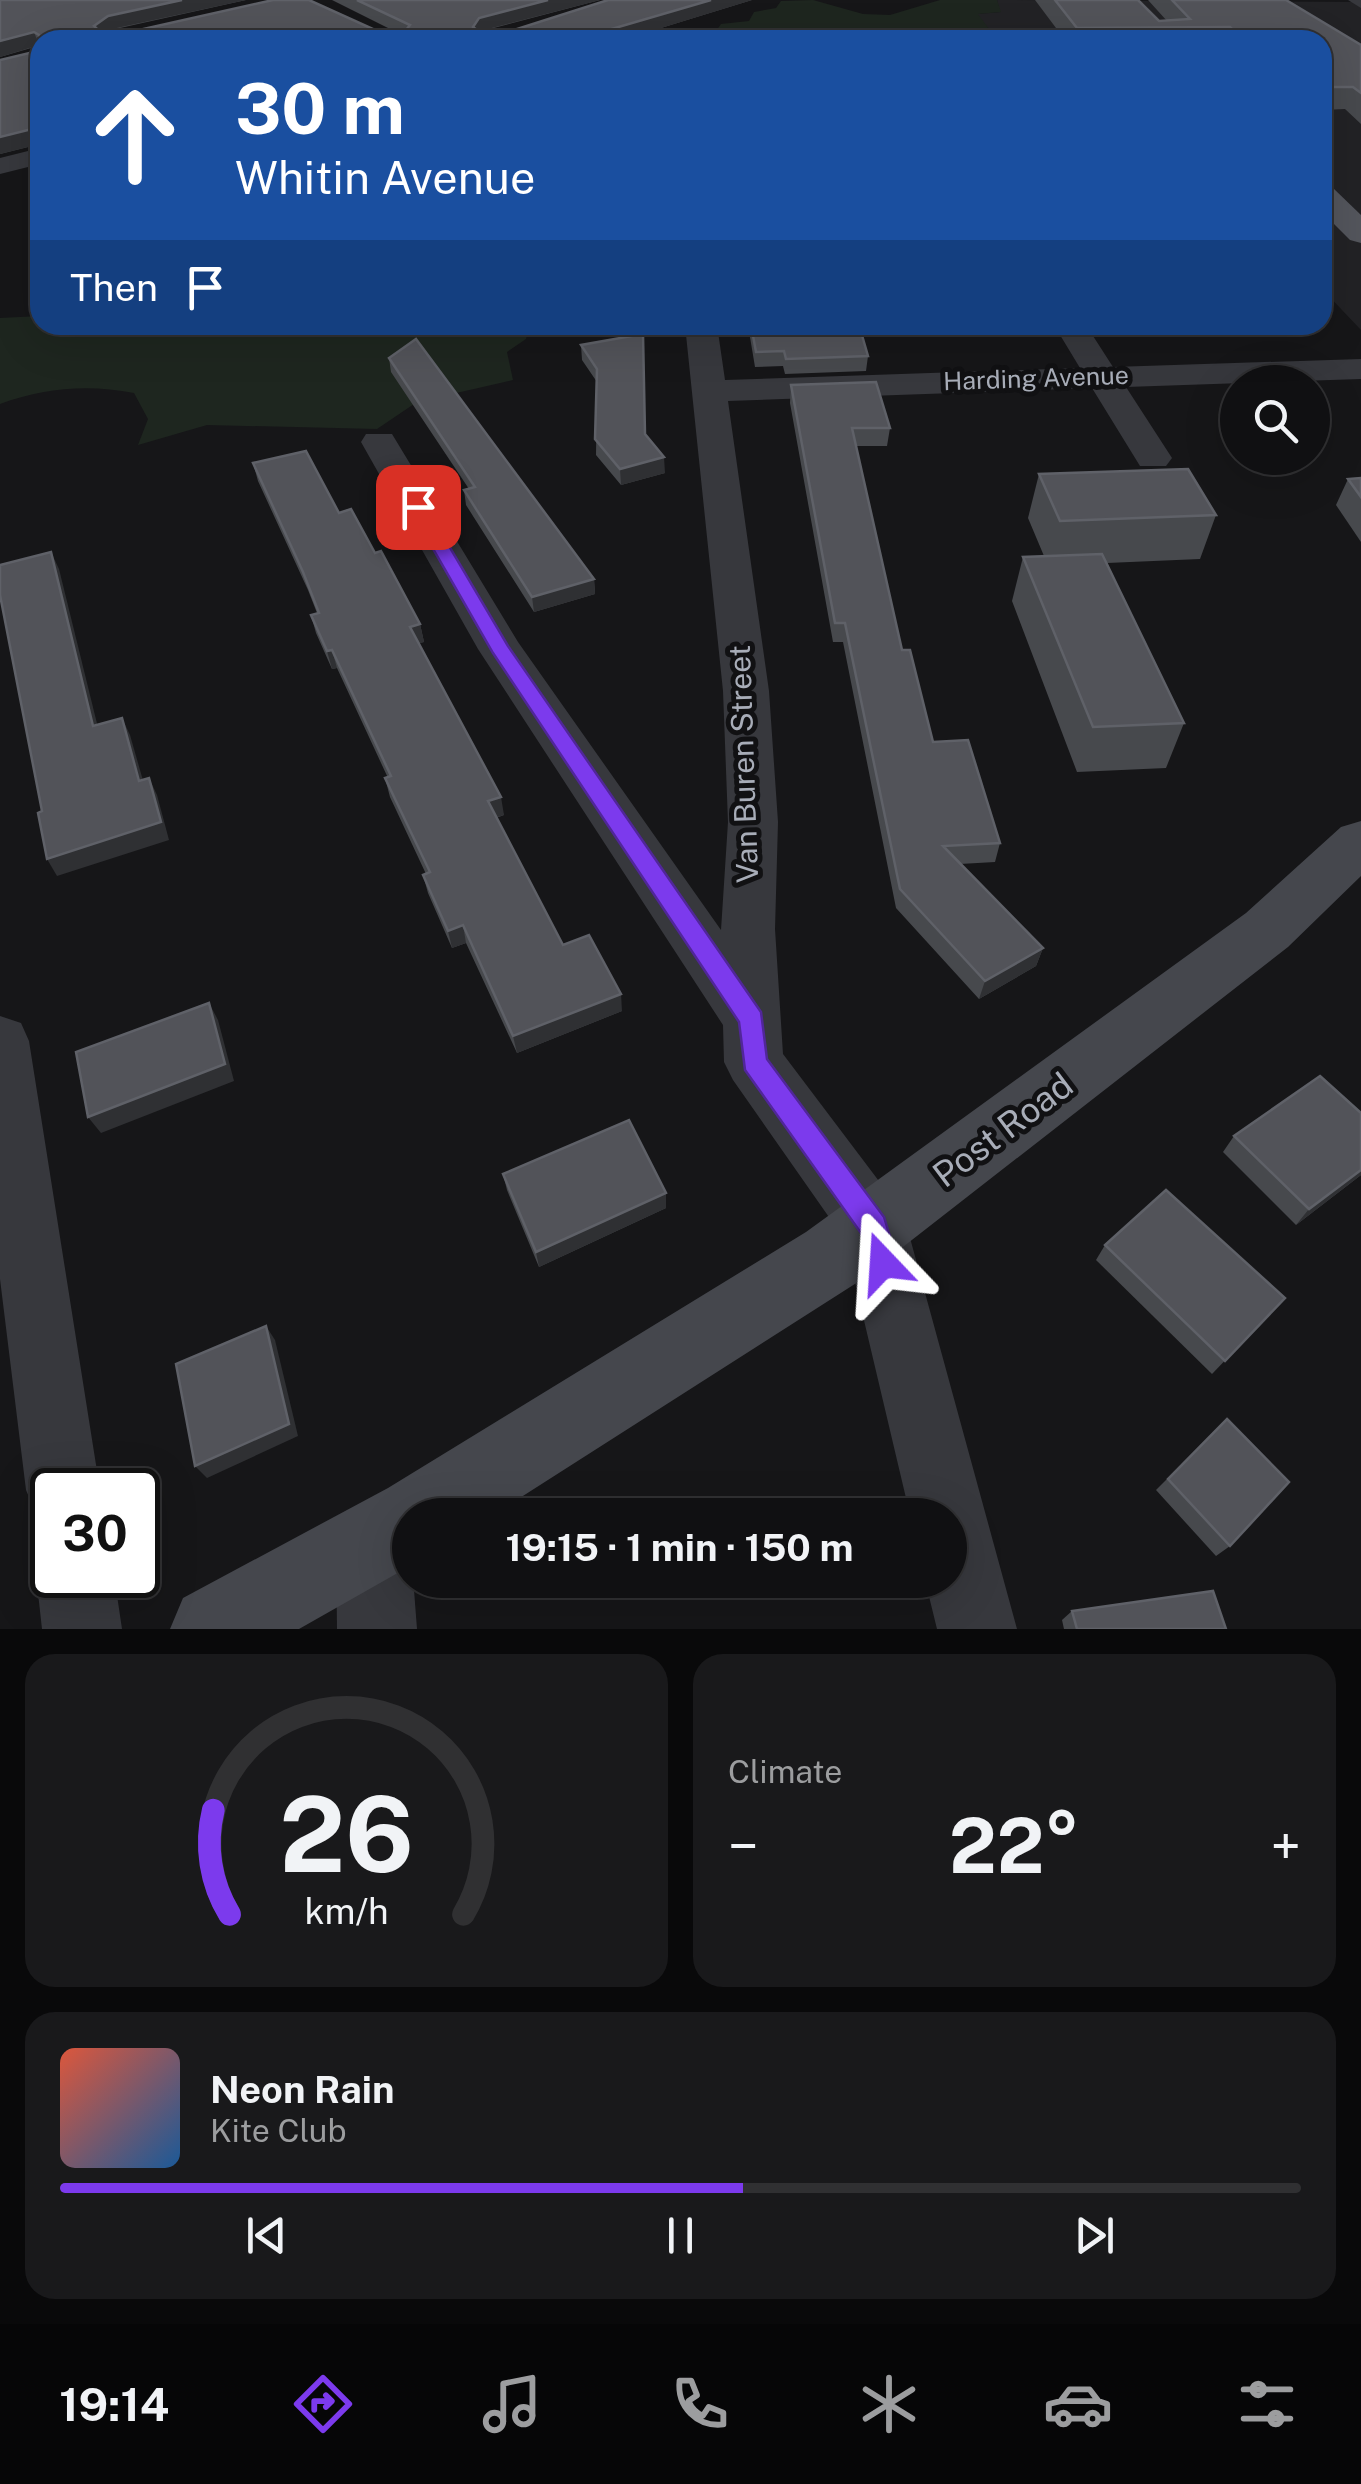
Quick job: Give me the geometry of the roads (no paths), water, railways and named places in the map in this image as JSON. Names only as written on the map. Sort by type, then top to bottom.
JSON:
[{"type":"main road","points":[[1332,204],[1361,233]]},
{"type":"main road","name":"Post Road","points":[[445,1498],[874,1227],[1267,930],[1356,858]]},
{"type":"main road","name":"Post Road","points":[[214,1629],[392,1531]]},
{"type":"street","points":[[0,166],[30,158]]},
{"type":"street","name":"Van Buren Street","points":[[702,335],[746,692],[752,822],[748,929],[754,1062],[874,1227]]},
{"type":"street","points":[[1077,335],[1153,458]]},
{"type":"street","name":"Harding Avenue","points":[[710,391],[1361,369]]},
{"type":"street","points":[[379,442],[500,648],[752,1020]]},
{"type":"street","points":[[0,1042],[60,1468]]},
{"type":"street","points":[[874,1227],[944,1498]]},
{"type":"street","points":[[376,1629],[392,1563]]},
{"type":"street","points":[[967,1590],[977,1629]]},
{"type":"street","points":[[77,1598],[82,1629]]}]
